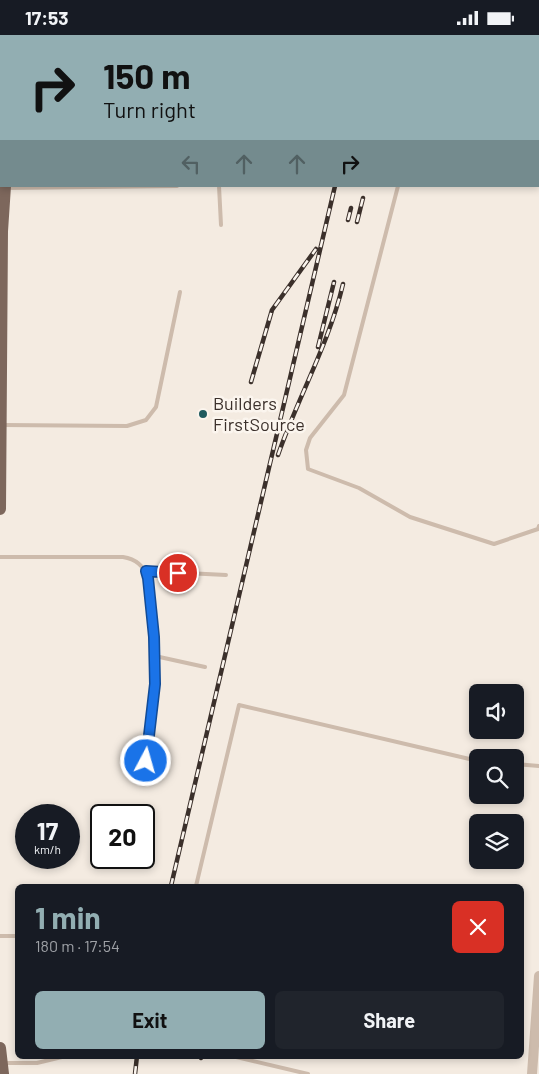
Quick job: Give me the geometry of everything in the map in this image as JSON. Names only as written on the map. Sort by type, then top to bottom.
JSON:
[{"type":"main road","points":[[0,509],[3,187]]},
{"type":"main road","points":[[0,1049],[2,1068]]},
{"type":"street","points":[[532,1074],[539,976]]},
{"type":"lane","points":[[219,187],[221,225]]},
{"type":"lane","points":[[398,187],[344,395],[310,438],[306,450],[308,469],[359,488],[410,517],[494,544],[538,529],[539,526]]},
{"type":"lane","points":[[1,425],[127,426],[146,419],[156,407],[180,292]]},
{"type":"lane","points":[[0,557],[123,557],[135,561],[146,571],[155,656],[155,684],[144,781]]},
{"type":"lane","points":[[146,571],[226,575]]},
{"type":"lane","points":[[155,656],[205,667]]},
{"type":"lane","points":[[196,884],[239,705],[469,759]]},
{"type":"lane","points":[[524,765],[539,766]]},
{"type":"lane","points":[[0,936],[15,936]]},
{"type":"lane","points":[[29,1059],[30,1063]]},
{"type":"lane","points":[[2,1068],[51,1059]]},
{"type":"lane","points":[[245,1059],[308,1074]]},
{"type":"railway","points":[[171,884],[335,187]]},
{"type":"railway","points":[[357,222],[363,198]]},
{"type":"railway","points":[[348,220],[351,208]]},
{"type":"railway","points":[[251,382],[272,310],[316,249]]},
{"type":"railway","points":[[318,347],[334,282]]},
{"type":"railway","points":[[278,455],[330,328],[343,284]]},
{"type":"railway","points":[[135,1074],[137,1059]]},
{"type":"place","name":"Builders FirstSource","points":[[203,414]]},
{"type":"route","points":[[146,761],[155,684],[154,637],[146,571],[178,573]]}]
